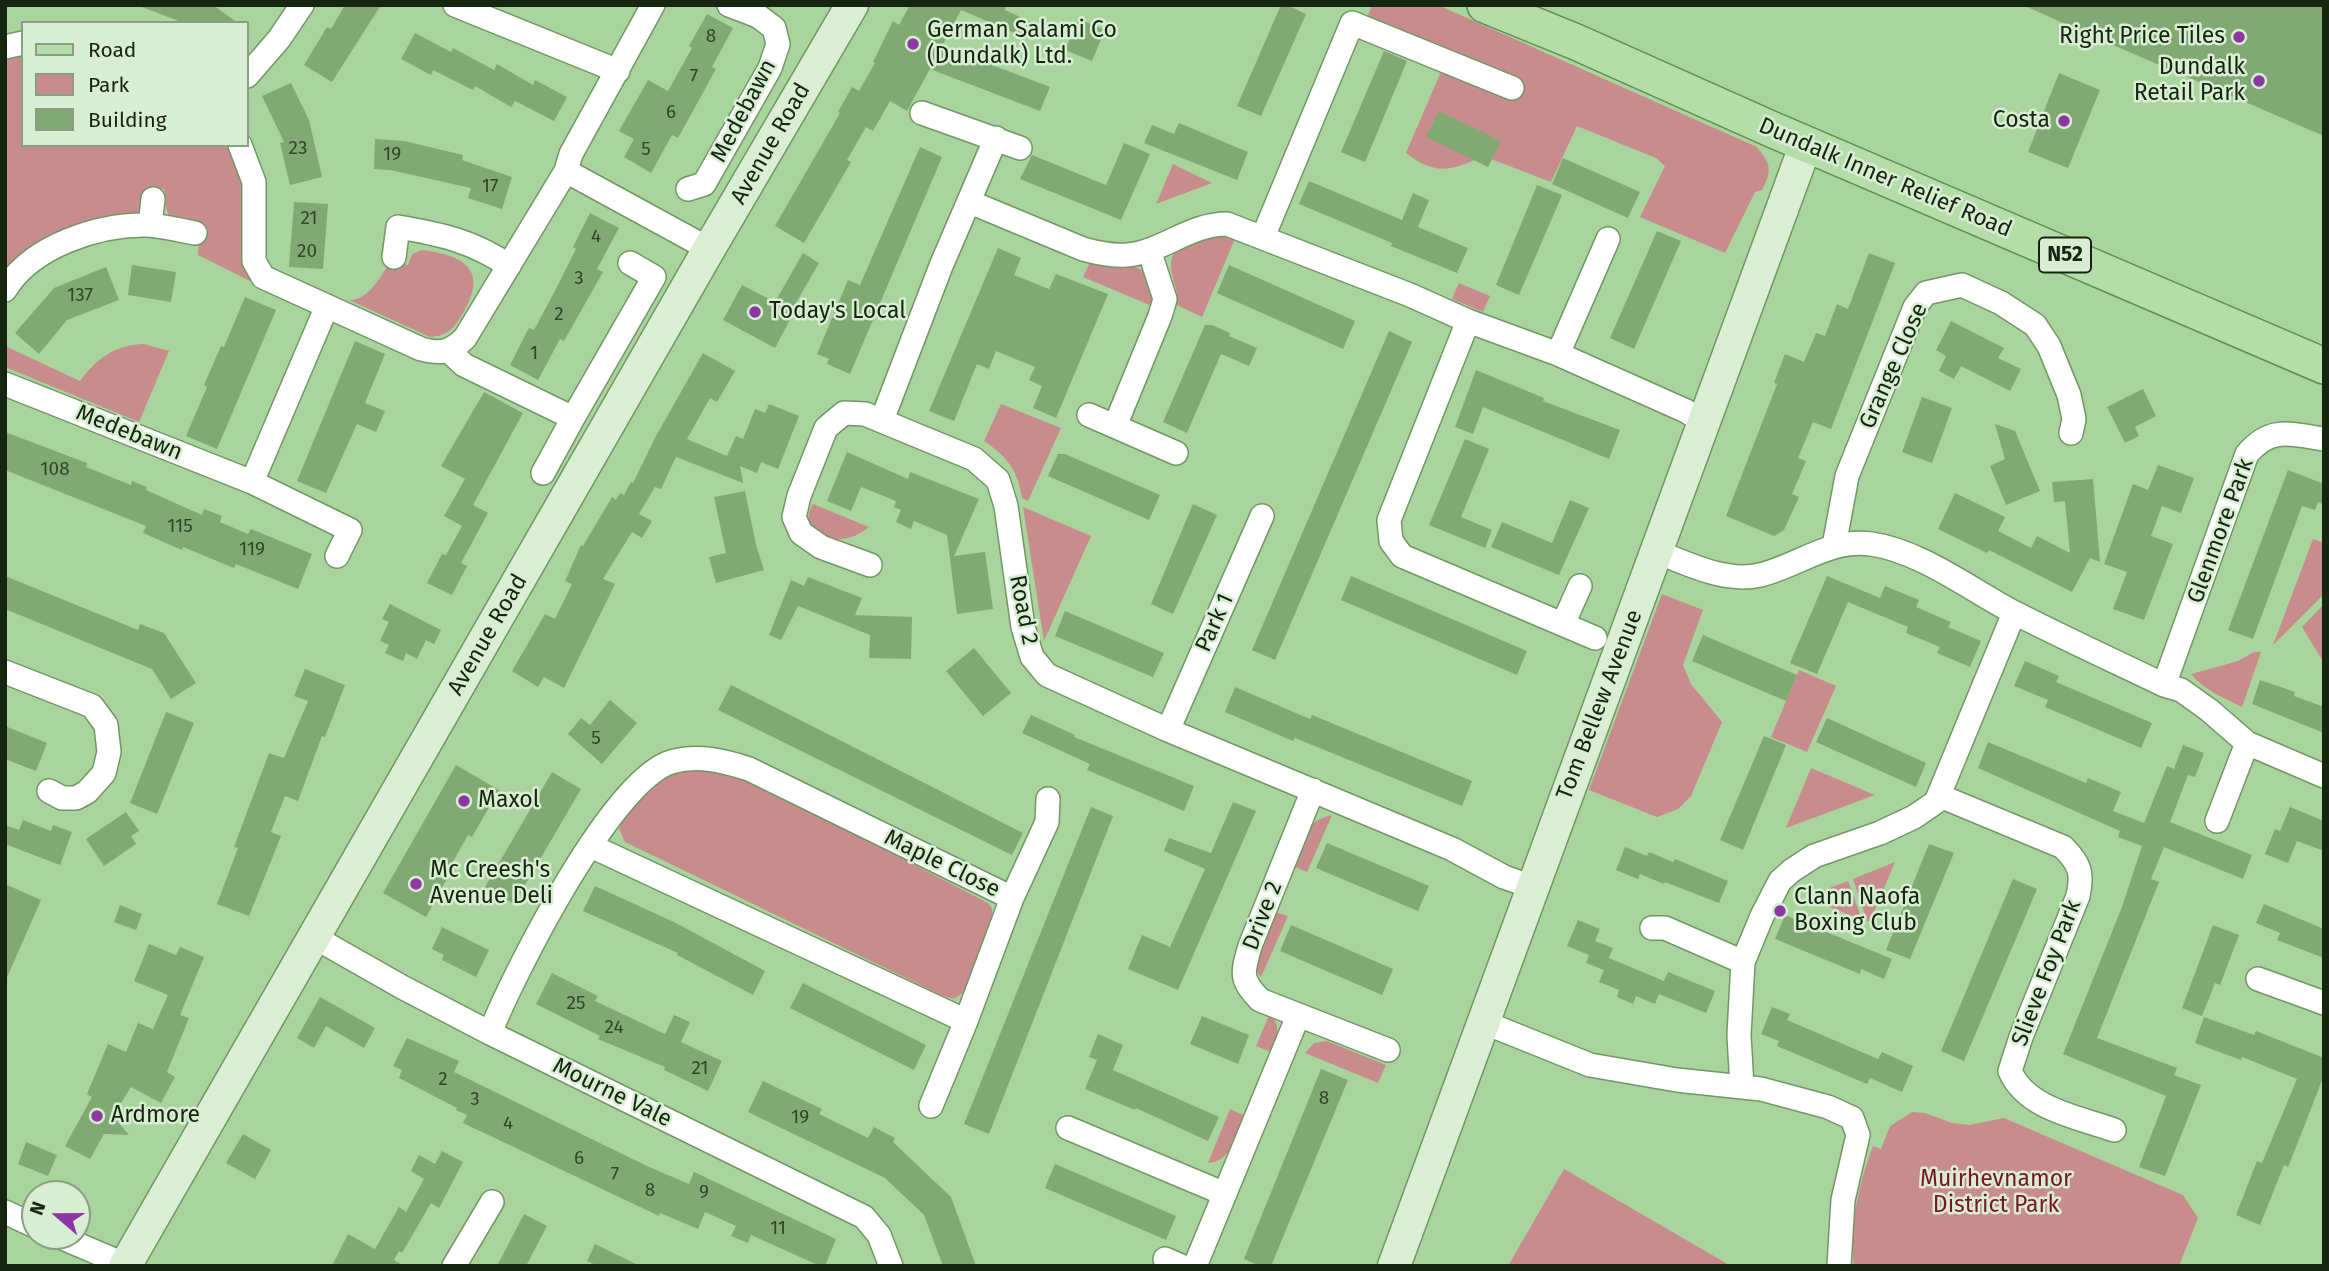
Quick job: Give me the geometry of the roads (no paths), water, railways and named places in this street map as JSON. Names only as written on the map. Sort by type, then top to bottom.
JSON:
[{"type":"main road","name":"Avenue Road","points":[[126,1266],[709,248],[852,5]]},
{"type":"main road","name":"Dundalk Inner Relief Road","points":[[1485,5],[2324,366]]},
{"type":"main road","name":"Tom Bellew Avenue","points":[[1394,1266],[1806,144]]},
{"type":"street","points":[[248,75],[279,39],[302,5]]},
{"type":"street","points":[[455,5],[618,71]]},
{"type":"street","points":[[241,147],[254,182],[254,261],[263,277],[421,349],[436,353],[449,351],[465,338],[566,171],[571,154],[653,5]]},
{"type":"street","name":"Medebawn","points":[[688,189],[704,184],[770,68],[778,44],[774,28],[758,16],[729,5]]},
{"type":"street","points":[[1263,237],[1352,23],[1512,88]]},
{"type":"street","points":[[922,113],[1020,148]]},
{"type":"street","points":[[882,420],[941,266],[996,138]]},
{"type":"street","points":[[566,171],[709,248]]},
{"type":"street","points":[[150,225],[153,199]]},
{"type":"street","points":[[970,201],[1100,254],[1128,255],[1149,250],[1209,224],[1227,224],[1410,295],[1468,321],[1558,354],[1686,411],[1705,423]]},
{"type":"street","points":[[5,290],[46,251],[100,229],[150,225],[195,233]]},
{"type":"street","points":[[394,257],[398,227],[449,236],[473,245],[509,266]]},
{"type":"street","points":[[1558,354],[1608,239]]},
{"type":"street","points":[[1115,426],[1165,299],[1149,250]]},
{"type":"street","points":[[543,473],[654,277],[630,263]]},
{"type":"street","name":"Grange Close","points":[[1834,545],[1847,477],[1915,307],[1926,293],[1962,285],[2001,303],[2035,325],[2049,346],[2069,396],[2074,419],[2071,433]]},
{"type":"street","points":[[252,482],[327,306]]},
{"type":"street","points":[[1468,321],[1389,520],[1391,541],[1402,556],[1595,638]]},
{"type":"street","points":[[449,351],[464,365],[573,418]]},
{"type":"street","name":"Medebawn","points":[[5,384],[252,482],[350,530],[337,556]]},
{"type":"street","name":"Road 2","points":[[870,565],[821,547],[801,533],[794,517],[799,496],[827,428],[844,413],[865,414],[882,420],[974,459],[998,480],[1006,506],[1023,627],[1032,657],[1046,675],[1168,730],[1451,849],[1504,877],[1532,887]]},
{"type":"street","points":[[1089,415],[1176,453]]},
{"type":"street","name":"Glenmore Park","points":[[2164,685],[2247,454],[2257,442],[2269,435],[2324,439]]},
{"type":"street","name":"Park 1","points":[[1168,730],[1262,516]]},
{"type":"street","points":[[1657,552],[1713,573],[1759,575],[1834,545],[1871,544],[1899,552],[1935,567],[2014,613],[2164,685],[2181,690],[2247,743],[2324,776]]},
{"type":"street","points":[[1563,624],[1580,586]]},
{"type":"street","points":[[1742,1087],[1739,1035],[1744,962],[1762,916],[1780,881],[1814,856],[1880,833],[1914,817],[1936,802],[2014,613]]},
{"type":"street","points":[[5,672],[92,706],[106,725],[110,752],[104,773],[87,792],[76,798],[62,798],[49,791]]},
{"type":"street","points":[[2217,821],[2247,743]]},
{"type":"street","name":"Maple Close","points":[[491,1033],[537,934],[620,804],[646,777],[669,763],[708,758],[749,769],[1012,898],[931,1106]]},
{"type":"street","name":"Drive 2","points":[[1313,790],[1242,972],[1247,986],[1260,1000],[1388,1050]]},
{"type":"street","name":"Slieve Foy Park","points":[[1940,796],[2063,847],[2075,859],[2082,878],[2078,896],[2010,1071],[2016,1085],[2038,1101],[2063,1114],[2114,1130]]},
{"type":"street","points":[[1012,898],[1047,822],[1048,799]]},
{"type":"street","points":[[591,846],[966,1021]]},
{"type":"street","points":[[1652,928],[1665,928],[1744,962]]},
{"type":"street","name":"Mourne Vale","points":[[314,937],[491,1033],[864,1217],[879,1236],[891,1266]]},
{"type":"street","points":[[2258,978],[2324,1003]]},
{"type":"street","points":[[1195,1266],[1298,1016]]},
{"type":"street","points":[[1483,1022],[1590,1065],[1677,1080],[1761,1089],[1828,1107],[1852,1118],[1858,1135],[1843,1200],[1839,1266]]},
{"type":"street","points":[[1068,1128],[1225,1194]]},
{"type":"street","points":[[454,1266],[492,1202]]},
{"type":"street","points":[[5,1212],[21,1219]]},
{"type":"street","points":[[90,1250],[126,1266]]},
{"type":"place","name":"Right Price Tiles","points":[[2239,37]]},
{"type":"place","name":"German Salami Co (Dundalk) Ltd.","points":[[913,44]]},
{"type":"place","name":"Dundalk Retail Park","points":[[2259,81]]},
{"type":"place","name":"Costa","points":[[2064,121]]},
{"type":"place","name":"Today's Local","points":[[755,312]]},
{"type":"place","name":"Maxol","points":[[464,801]]},
{"type":"place","name":"Mc Creesh's Avenue Deli","points":[[416,884]]},
{"type":"place","name":"Clann Naofa Boxing Club","points":[[1780,911]]},
{"type":"place","name":"Ardmore","points":[[97,1116]]},
{"type":"park label","name":"Muirhevnamor District Park","points":[[1996,1193]]}]
